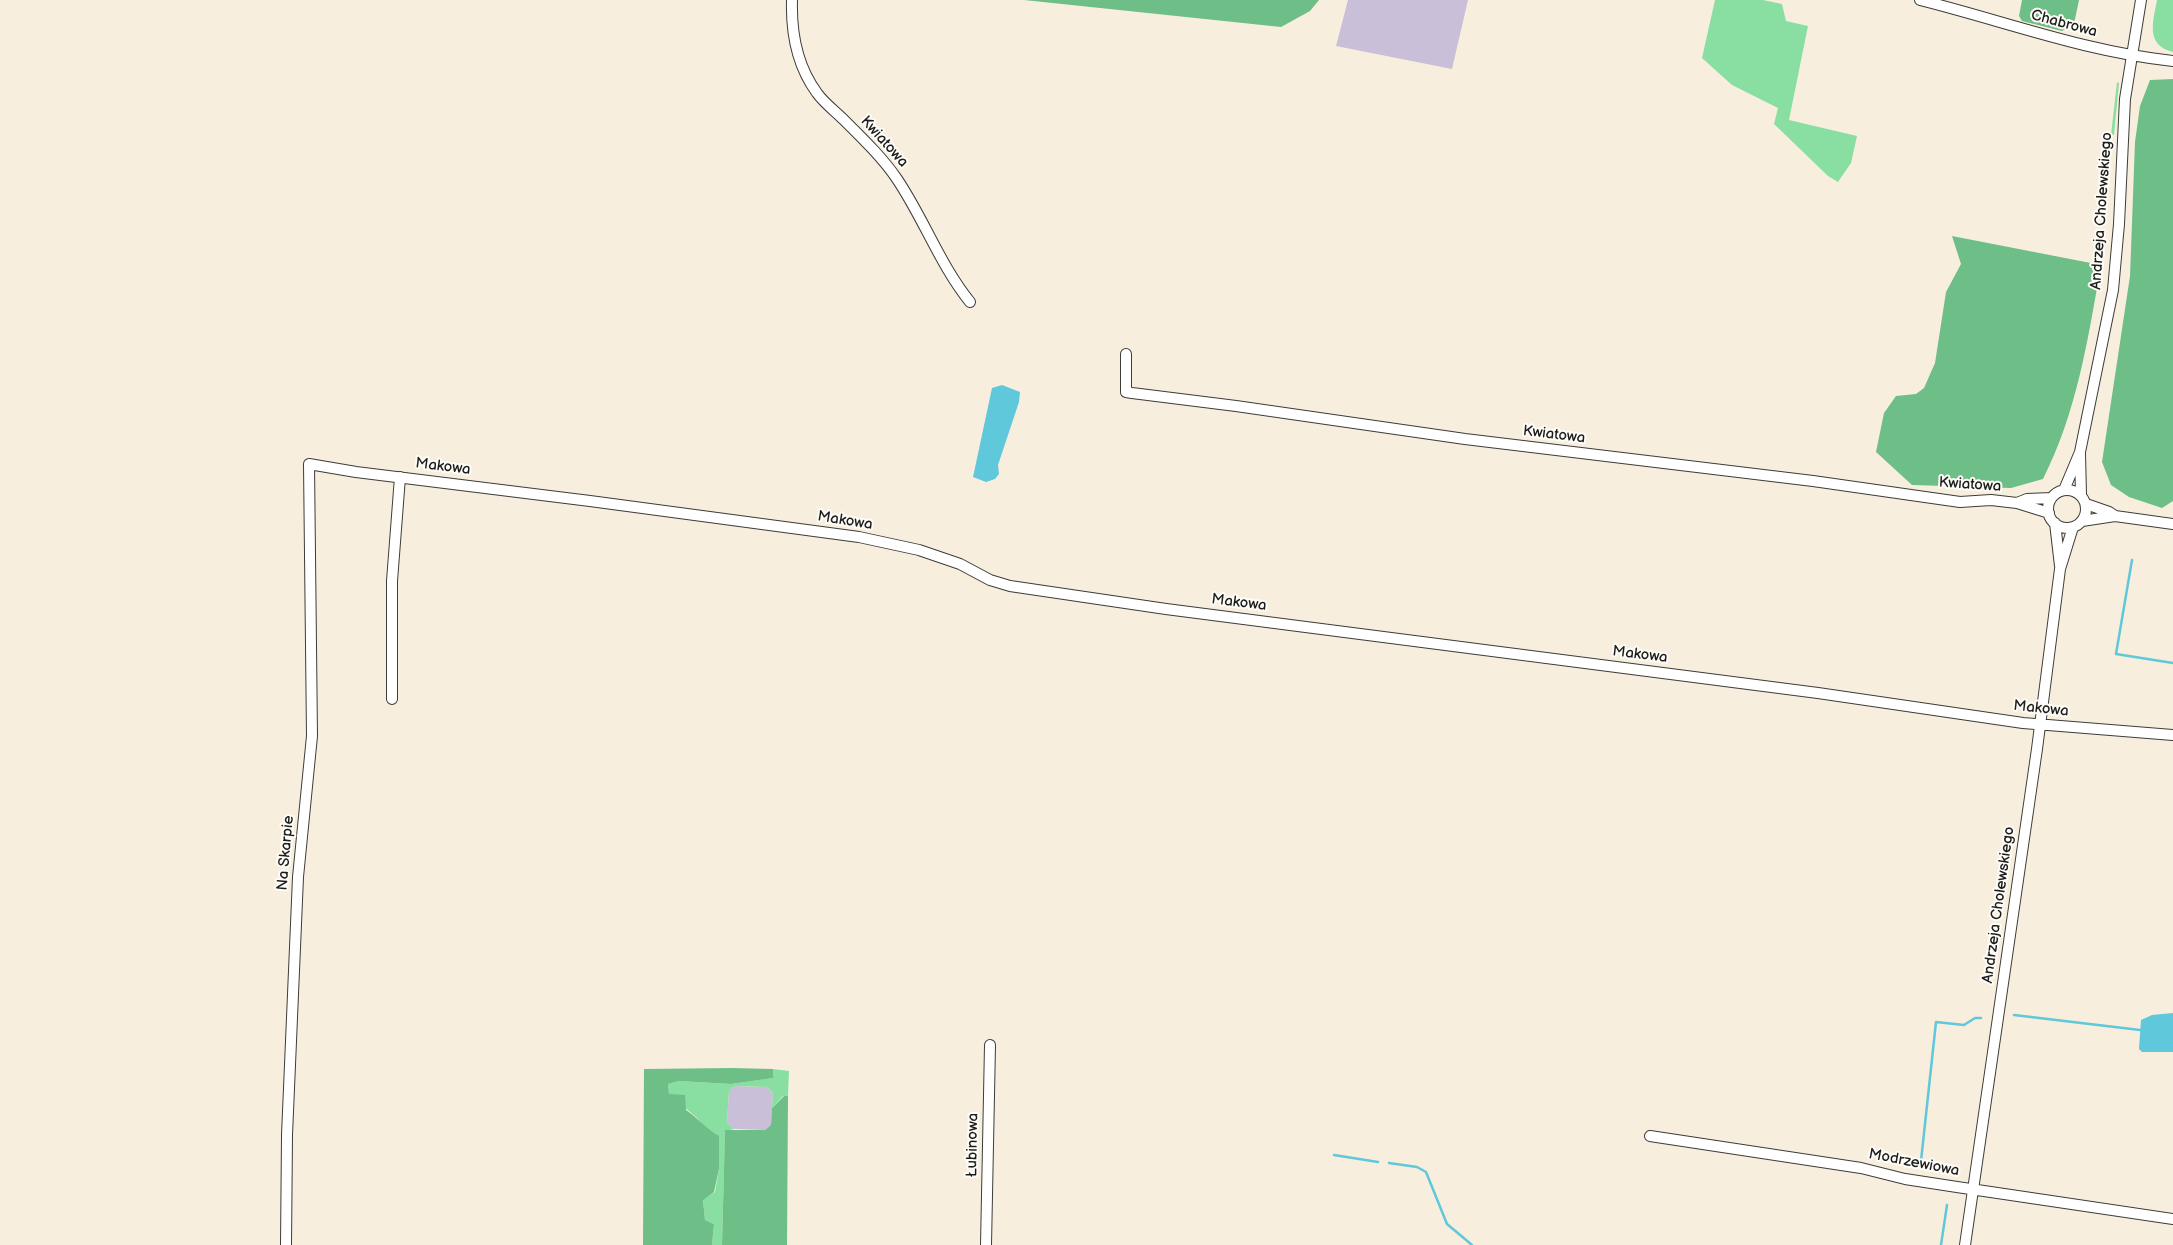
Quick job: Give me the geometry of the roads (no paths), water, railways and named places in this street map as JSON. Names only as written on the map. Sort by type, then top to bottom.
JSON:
[{"type":"street","name":"Kwiatowa","points":[[792,0],[791,25],[804,73],[818,95],[879,156],[897,178],[931,237],[938,254],[970,302]]},
{"type":"street","name":"Chabrowa","points":[[1920,0],[2081,45],[2131,56],[2173,61]]},
{"type":"street","name":"Andrzeja Cholewskiego","points":[[2064,490],[2080,452],[2114,282],[2119,224],[2123,126],[2131,56],[2141,0]]},
{"type":"street","name":"Kwiatowa","points":[[1126,354],[1126,392],[1132,394],[1236,406],[1465,440],[1813,481],[1960,502],[1991,500],[2017,503],[2049,513]]},
{"type":"street","name":"Andrzeja Cholewskiego","points":[[2080,452],[2084,500]]},
{"type":"street","name":"Makowa","points":[[309,464],[859,537],[919,550],[960,564],[990,580],[1010,586],[1260,621],[1818,693],[2040,725],[2173,735]]},
{"type":"street","name":"Na Skarpie","points":[[286,1245],[287,1135],[298,877],[312,736],[309,464]]},
{"type":"street","points":[[392,699],[392,581],[400,477]]},
{"type":"street","points":[[2115,516],[2084,500],[2071,490],[2064,490],[2051,498],[2049,513],[2055,523],[2066,528],[2073,527],[2082,521],[2115,516],[2173,524]]},
{"type":"street","name":"Kwiatowa","points":[[2017,503],[2027,499],[2051,498]]},
{"type":"street","points":[[2082,521],[2086,512],[2084,500]]},
{"type":"street","name":"Andrzeja Cholewskiego","points":[[2055,523],[2060,569]]},
{"type":"street","name":"Andrzeja Cholewskiego","points":[[1965,1245],[2040,725],[2060,569],[2073,527]]},
{"type":"street","name":"Łubinowa","points":[[986,1245],[990,1045]]},
{"type":"street","name":"Modrzewiowa","points":[[1650,1136],[1861,1168],[1906,1179],[2173,1219]]},
{"type":"water","points":[[1002,385],[1020,392],[1019,402],[998,465],[999,474],[995,479],[986,482],[973,477],[992,388]]},
{"type":"water","points":[[2173,1013],[2173,1052],[2142,1052],[2139,1049],[2141,1020],[2152,1015]]},
{"type":"waterway","points":[[2132,560],[2116,654],[2173,663]]},
{"type":"waterway","points":[[2014,1015],[2140,1030]]},
{"type":"waterway","points":[[1925,1163],[1921,1161],[1936,1022],[1964,1025],[1975,1018],[1981,1018]]},
{"type":"waterway","points":[[1334,1155],[1378,1162]]},
{"type":"waterway","points":[[1389,1163],[1417,1167],[1426,1172],[1447,1224],[1472,1245]]},
{"type":"waterway","points":[[1933,1164],[1948,1166],[1948,1171]]},
{"type":"waterway","points":[[1941,1245],[1947,1205]]}]
